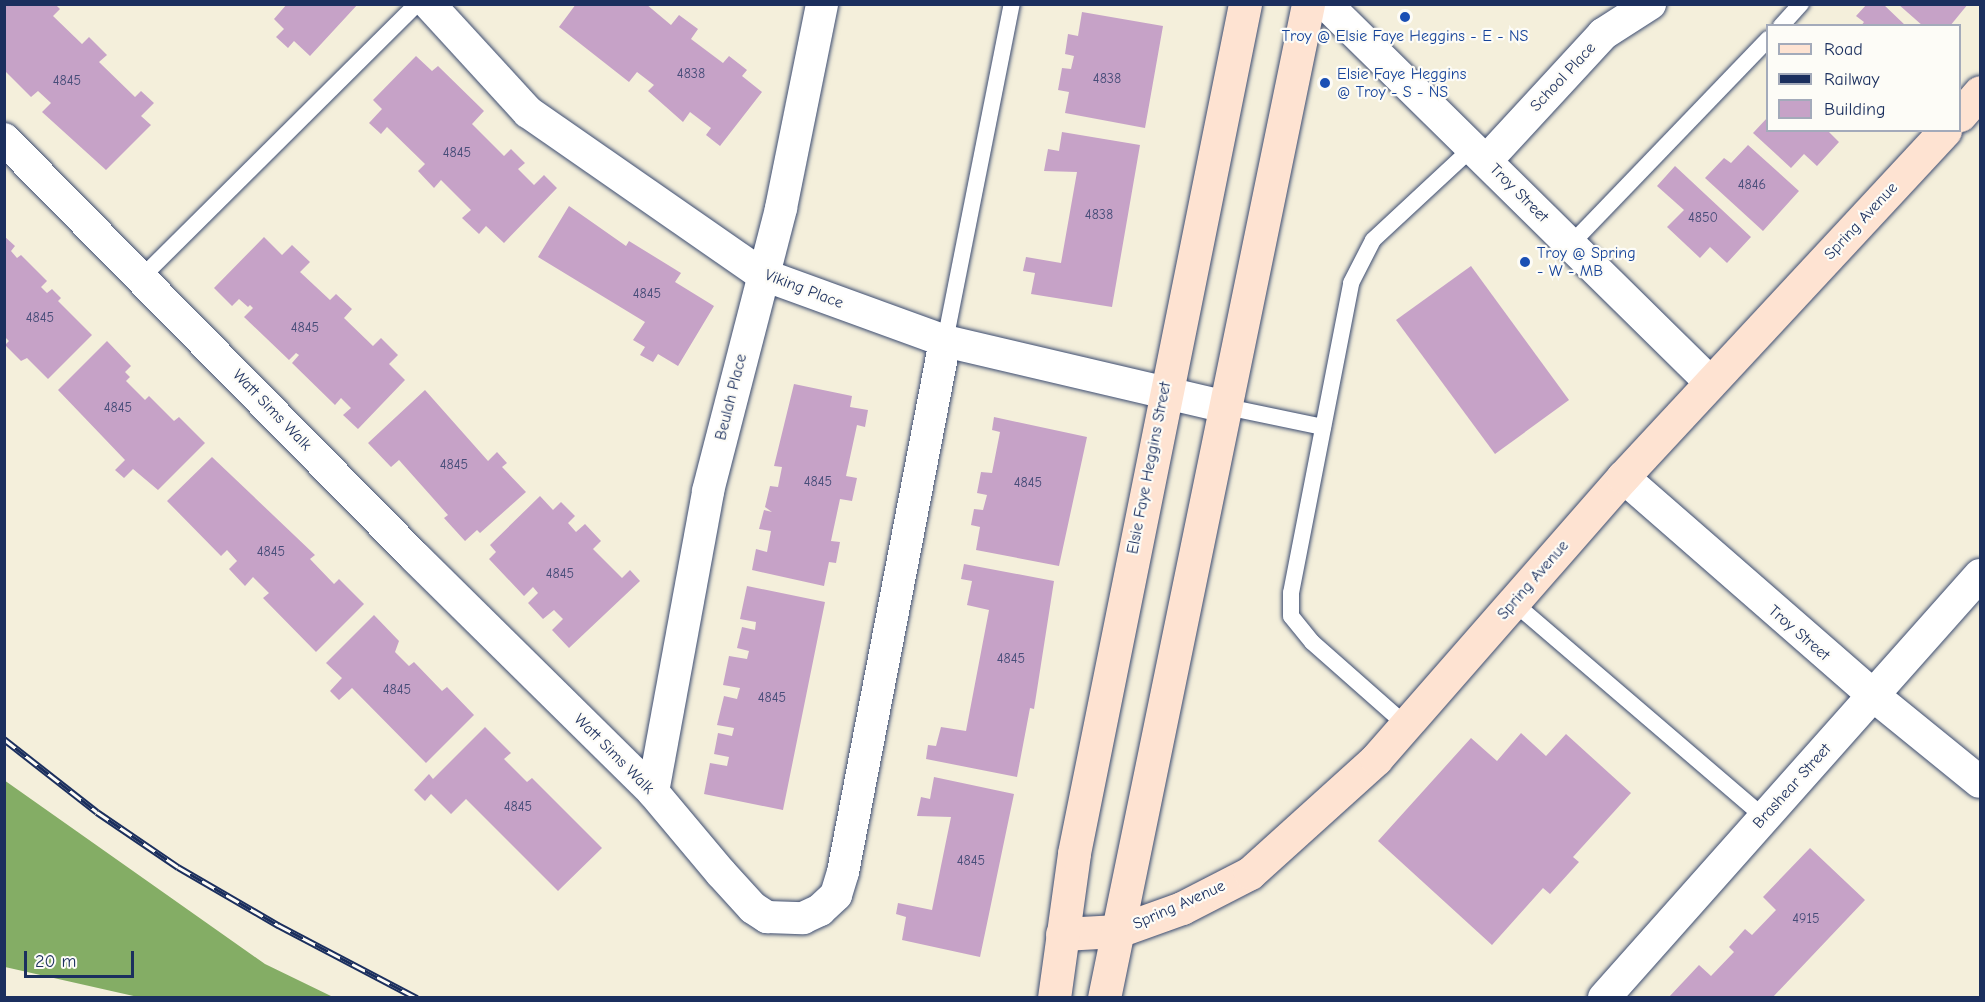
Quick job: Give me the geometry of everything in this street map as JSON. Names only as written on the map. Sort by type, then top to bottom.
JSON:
[{"type":"main road","name":"Elsie Faye Heggins Street","points":[[1053,998],[1074,853],[1164,392],[1245,4]]},
{"type":"main road","points":[[1104,998],[1308,4]]},
{"type":"main road","points":[[1961,112],[1980,92]]},
{"type":"main road","name":"Spring Avenue","points":[[1062,934],[1118,931],[1182,908],[1250,873],[1376,759],[1623,477],[1943,132]]},
{"type":"street","name":"Viking Place","points":[[429,4],[528,112],[761,274],[945,341],[1227,407]]},
{"type":"street","name":"Beulah Place","points":[[653,792],[708,491],[761,274],[786,186],[822,4]]},
{"type":"street","name":"Troy Street","points":[[1326,4],[1711,383]]},
{"type":"street","name":"School Place","points":[[1479,155],[1603,34],[1650,4]]},
{"type":"street","name":"Watt Sims Walk","points":[[4,139],[416,558],[653,792],[729,882],[753,908],[767,917],[803,918],[836,895],[843,872],[945,341]]},
{"type":"street","name":"Troy Street","points":[[1623,477],[1657,511],[1874,696],[1980,782]]},
{"type":"street","name":"Brashear Street","points":[[1604,998],[1980,575]]},
{"type":"lane","points":[[142,277],[417,4]]},
{"type":"lane","points":[[945,341],[1012,4]]},
{"type":"lane","points":[[1783,24],[1801,4]]},
{"type":"lane","points":[[1570,245],[1766,40]]},
{"type":"lane","points":[[1406,725],[1312,642],[1291,616],[1291,593],[1352,283],[1373,240],[1479,155]]},
{"type":"lane","points":[[1227,407],[1323,427]]},
{"type":"lane","points":[[1513,602],[1764,817]]},
{"type":"green space","points":[[4,780],[265,964],[333,997],[138,997],[5,967]]},
{"type":"building","points":[[4,4],[55,4],[60,9],[53,16],[82,44],[89,37],[107,55],[99,62],[135,97],[141,91],[154,103],[141,116],[151,125],[106,170],[42,112],[51,103],[38,91],[31,97],[4,70]]},
{"type":"building","points":[[287,4],[358,4],[310,56],[294,41],[288,48],[276,37],[284,29],[274,19]]},
{"type":"building","points":[[576,4],[646,4],[671,25],[679,15],[698,29],[691,39],[723,63],[729,56],[747,70],[742,76],[762,92],[720,146],[706,135],[711,128],[690,112],[683,122],[648,91],[654,85],[637,72],[629,82],[559,27]]},
{"type":"building","points":[[1867,4],[1883,4],[1904,24],[1862,24],[1864,22],[1856,16]]},
{"type":"building","points":[[1898,4],[1968,4],[1952,24],[1921,24]]},
{"type":"building","points":[[1082,12],[1163,26],[1145,128],[1065,113],[1069,92],[1058,90],[1062,68],[1071,69],[1074,56],[1065,54],[1068,34],[1078,36]]},
{"type":"building","points":[[416,56],[432,71],[438,66],[484,111],[472,124],[504,156],[511,149],[525,163],[518,169],[534,185],[544,175],[557,188],[504,243],[486,226],[479,234],[462,218],[471,210],[441,180],[434,188],[418,171],[425,164],[387,127],[381,134],[369,123],[382,109],[373,100]]},
{"type":"building","points":[[1766,119],[1766,132],[1829,132],[1839,142],[1817,166],[1804,154],[1791,168],[1753,133]]},
{"type":"building","points":[[1062,132],[1140,145],[1112,307],[1031,294],[1035,273],[1023,271],[1026,257],[1061,263],[1077,172],[1044,171],[1048,149],[1059,151]]},
{"type":"building","points":[[1748,145],[1799,191],[1763,231],[1705,178],[1724,158],[1731,163]]},
{"type":"building","points":[[1675,166],[1751,237],[1727,263],[1710,247],[1700,258],[1667,227],[1684,210],[1657,186]]},
{"type":"building","points":[[569,206],[626,246],[629,241],[681,273],[675,282],[714,306],[678,366],[658,354],[653,362],[640,355],[645,347],[633,340],[645,322],[538,257]]},
{"type":"building","points":[[4,236],[15,246],[11,251],[17,258],[21,255],[47,281],[41,287],[47,293],[52,289],[61,298],[58,301],[92,335],[48,379],[27,358],[21,361],[5,345],[9,341],[4,336]]},
{"type":"building","points":[[264,237],[282,255],[292,245],[310,262],[300,272],[330,300],[336,294],[352,309],[344,318],[373,346],[381,338],[398,355],[389,364],[405,380],[358,429],[343,415],[351,408],[341,398],[335,405],[292,363],[299,355],[296,353],[289,360],[244,317],[253,308],[250,305],[248,307],[239,299],[232,306],[214,288]]},
{"type":"building","points":[[1471,266],[1569,400],[1495,454],[1396,320]]},
{"type":"building","points":[[107,341],[131,366],[125,372],[130,377],[126,381],[145,400],[149,396],[174,421],[179,417],[205,443],[158,490],[133,469],[124,478],[115,470],[125,460],[58,390]]},
{"type":"building","points":[[794,384],[852,396],[850,407],[868,410],[865,427],[857,425],[846,476],[857,478],[852,501],[840,499],[831,541],[840,542],[836,563],[829,562],[824,586],[752,570],[756,549],[767,552],[771,531],[759,529],[764,510],[772,512],[765,507],[770,486],[778,487],[782,467],[774,466]]},
{"type":"building","points":[[425,390],[488,461],[497,452],[507,463],[502,467],[526,492],[480,533],[477,530],[465,541],[444,518],[448,515],[399,460],[391,467],[368,443]]},
{"type":"building","points":[[994,417],[1087,437],[1059,566],[976,550],[980,527],[971,525],[974,509],[983,510],[987,495],[977,493],[981,472],[992,473],[1000,432],[992,430]]},
{"type":"building","points":[[212,457],[315,555],[310,559],[334,584],[339,579],[364,604],[316,652],[263,598],[269,593],[253,577],[245,586],[229,569],[237,561],[227,550],[221,556],[167,501]]},
{"type":"building","points":[[540,496],[553,510],[561,502],[575,516],[568,523],[576,532],[585,524],[601,541],[593,549],[622,578],[630,570],[640,581],[569,648],[552,630],[563,619],[554,610],[543,619],[528,603],[538,593],[533,587],[524,596],[489,559],[496,552],[490,545]]},
{"type":"building","points":[[964,564],[1054,581],[1034,709],[1030,708],[1017,777],[926,759],[928,745],[936,746],[941,727],[966,731],[989,610],[967,605],[972,581],[961,579]]},
{"type":"building","points":[[747,586],[825,602],[783,810],[704,794],[710,763],[727,766],[729,757],[714,754],[718,733],[732,736],[734,728],[717,725],[724,696],[737,699],[740,688],[723,685],[729,656],[747,659],[749,651],[737,648],[742,627],[755,630],[756,622],[740,619]]},
{"type":"building","points":[[374,615],[399,641],[395,652],[409,666],[414,662],[442,691],[447,687],[474,715],[426,763],[352,688],[339,700],[330,691],[342,678],[326,663]]},
{"type":"building","points":[[485,727],[511,753],[504,759],[527,782],[532,778],[602,848],[558,891],[466,799],[451,814],[431,794],[425,801],[414,790],[429,774],[433,779]]},
{"type":"building","points":[[1521,733],[1546,756],[1566,734],[1631,793],[1573,857],[1579,862],[1550,894],[1543,888],[1492,945],[1378,841],[1471,738],[1497,761]]},
{"type":"building","points":[[934,777],[1014,794],[980,957],[902,940],[906,917],[896,914],[898,903],[932,910],[951,817],[917,816],[921,797],[930,799]]},
{"type":"building","points":[[1810,848],[1865,900],[1772,998],[1668,998],[1699,965],[1711,976],[1734,952],[1729,947],[1745,929],[1752,935],[1776,910],[1763,897]]},
{"type":"railway","points":[[4,739],[97,812],[178,867],[278,925],[417,998]]},
{"type":"place","name":"Troy @ Elsie Faye Heggins - E - NS","points":[[1405,17]]},
{"type":"place","name":"Elsie Faye Heggins @ Troy - S - NS","points":[[1325,83]]},
{"type":"place","name":"Troy @ Spring - W - MB","points":[[1525,262]]}]
